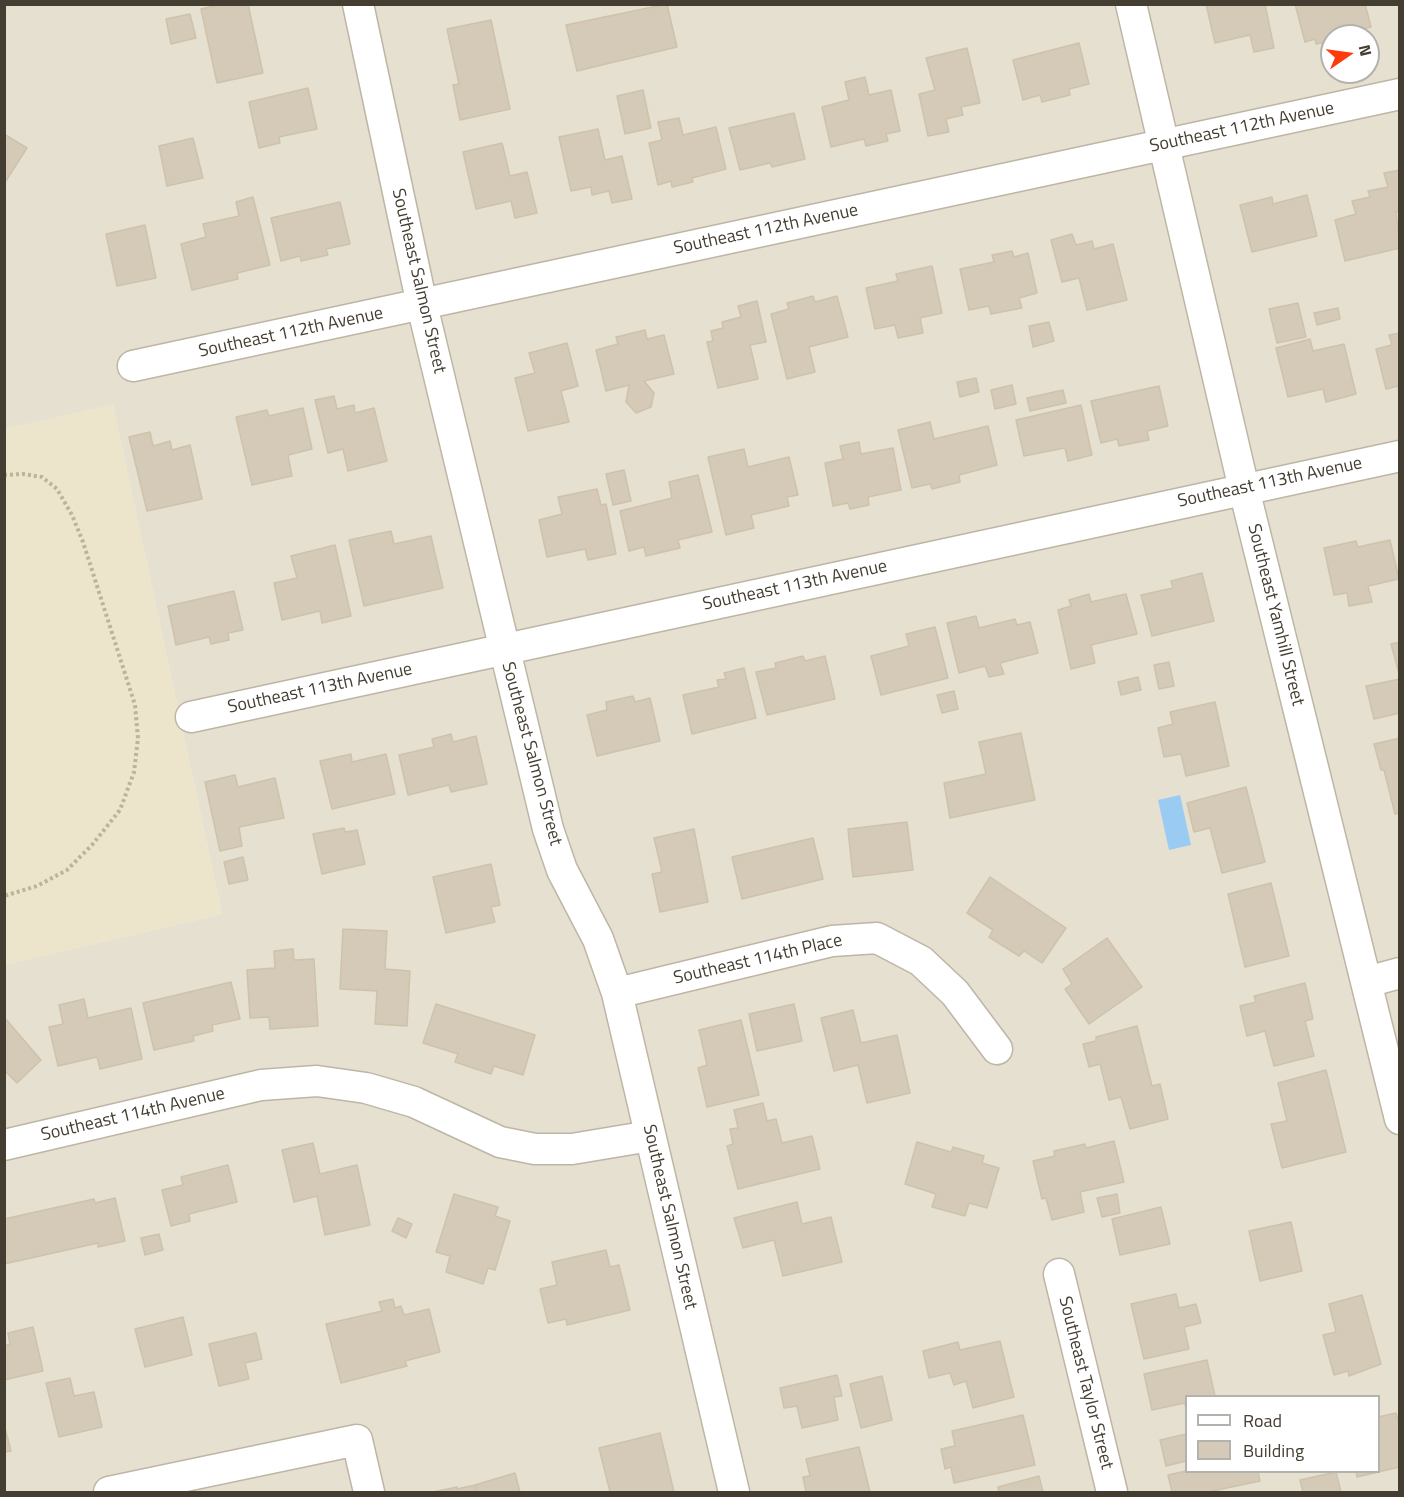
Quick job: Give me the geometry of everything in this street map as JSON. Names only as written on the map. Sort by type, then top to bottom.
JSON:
[{"type":"street","name":"Southeast Salmon Street","points":[[358,4],[422,305],[548,829],[562,870],[598,939],[617,993],[734,1492]]},
{"type":"street","name":"Southeast Yamhill Street","points":[[1131,4],[1162,145],[1244,489],[1400,1119]]},
{"type":"street","name":"Southeast 112th Avenue","points":[[134,366],[1400,94]]},
{"type":"street","name":"Southeast 113th Avenue","points":[[191,717],[1400,456]]},
{"type":"street","name":"Southeast 114th Place","points":[[617,993],[832,941],[877,938],[921,961],[954,993],[997,1049]]},
{"type":"street","points":[[1367,982],[1400,973]]},
{"type":"street","name":"Southeast 114th Avenue","points":[[4,1145],[261,1085],[317,1080],[366,1088],[414,1102],[500,1142],[535,1149],[573,1149],[650,1136]]},
{"type":"street","name":"Southeast Taylor Street","points":[[1059,1274],[1112,1492]]},
{"type":"street","points":[[109,1492],[357,1440],[369,1492]]},
{"type":"path","points":[[4,475],[23,474],[42,477],[57,489],[72,515],[135,705],[138,738],[134,772],[120,810],[92,844],[67,870],[37,886],[4,896]]},
{"type":"shaded area","points":[[5,5],[1399,5],[1399,1492],[5,1492],[4,965],[222,914],[113,405],[5,429]]},
{"type":"shaded area","points":[[113,405],[222,914],[5,965],[4,429]]},
{"type":"water","points":[[1180,795],[1191,845],[1169,850],[1158,800]]},
{"type":"building","points":[[222,4],[248,4],[263,73],[217,83],[201,9]]},
{"type":"building","points":[[667,4],[677,47],[577,71],[566,25]]},
{"type":"building","points":[[1206,4],[1265,4],[1274,48],[1254,52],[1250,35],[1215,43]]},
{"type":"building","points":[[1295,4],[1365,4],[1370,24],[1320,24],[1320,43],[1316,44],[1315,39],[1305,42]]},
{"type":"building","points":[[190,14],[196,38],[171,44],[166,19]]},
{"type":"building","points":[[491,20],[510,109],[460,120],[453,85],[459,84],[447,29]]},
{"type":"building","points":[[1079,43],[1089,84],[1069,89],[1070,95],[1042,102],[1040,95],[1023,100],[1013,60]]},
{"type":"building","points":[[967,48],[980,103],[961,107],[963,115],[946,119],[949,132],[928,136],[919,94],[935,90],[926,58]]},
{"type":"building","points":[[865,77],[869,95],[891,90],[900,131],[886,134],[888,141],[866,146],[864,139],[831,147],[822,107],[849,100],[845,82]]},
{"type":"building","points":[[308,88],[317,129],[279,137],[280,143],[259,148],[249,102]]},
{"type":"building","points":[[643,90],[651,128],[625,134],[617,96]]},
{"type":"building","points":[[794,113],[805,159],[772,167],[770,163],[740,170],[729,128]]},
{"type":"building","points":[[679,118],[683,135],[716,127],[726,169],[692,178],[693,182],[672,187],[671,181],[658,185],[649,143],[662,140],[658,122]]},
{"type":"building","points":[[598,129],[605,160],[622,156],[632,199],[612,203],[609,191],[592,195],[591,187],[571,191],[559,137]]},
{"type":"building","points":[[4,134],[27,148],[4,184]]},
{"type":"building","points":[[193,138],[203,178],[167,186],[159,146]]},
{"type":"building","points":[[502,143],[510,176],[527,172],[537,213],[515,218],[511,201],[476,209],[463,152]]},
{"type":"building","points":[[1400,170],[1400,211],[1396,212],[1400,248],[1345,261],[1335,220],[1356,214],[1352,201],[1370,197],[1368,191],[1388,187],[1384,173]]},
{"type":"building","points":[[1307,195],[1317,236],[1252,252],[1240,205],[1272,197],[1273,204]]},
{"type":"building","points":[[253,197],[270,265],[237,273],[238,279],[192,290],[181,244],[206,237],[203,224],[239,216],[236,202]]},
{"type":"building","points":[[340,202],[350,244],[326,249],[328,255],[301,261],[300,256],[281,261],[271,218]]},
{"type":"building","points":[[145,225],[156,278],[117,286],[106,234]]},
{"type":"building","points":[[1072,234],[1076,245],[1092,241],[1094,249],[1113,244],[1127,300],[1087,310],[1079,278],[1062,282],[1051,240]]},
{"type":"building","points":[[1012,251],[1014,257],[1028,253],[1037,293],[1019,298],[1022,308],[991,314],[989,306],[969,310],[960,269],[994,262],[992,255]]},
{"type":"building","points":[[932,266],[942,313],[920,318],[923,333],[898,338],[895,325],[875,329],[866,288],[898,281],[896,274]]},
{"type":"building","points":[[813,296],[815,302],[837,296],[848,337],[809,347],[815,372],[787,379],[771,314],[789,309],[787,303]]},
{"type":"building","points":[[757,301],[766,342],[750,345],[758,379],[718,388],[707,342],[713,341],[711,331],[723,328],[722,322],[741,317],[738,306]]},
{"type":"building","points":[[1298,303],[1306,337],[1277,343],[1269,309]]},
{"type":"building","points":[[1338,308],[1340,319],[1317,325],[1314,313]]},
{"type":"building","points":[[1049,322],[1054,341],[1033,347],[1029,326]]},
{"type":"building","points":[[645,330],[647,339],[664,335],[674,374],[644,381],[654,393],[651,407],[636,413],[626,402],[629,385],[606,391],[596,350],[618,344],[616,337]]},
{"type":"building","points":[[1400,333],[1399,395],[1398,386],[1386,389],[1376,349],[1392,345],[1389,335]]},
{"type":"building","points":[[1310,339],[1313,351],[1344,344],[1356,394],[1326,402],[1323,389],[1288,397],[1276,348]]},
{"type":"building","points":[[567,343],[578,386],[561,391],[569,422],[528,431],[515,378],[535,373],[529,353]]},
{"type":"building","points":[[976,378],[979,392],[960,397],[957,382]]},
{"type":"building","points":[[1012,385],[1016,404],[995,409],[991,390]]},
{"type":"building","points":[[1159,386],[1168,426],[1147,431],[1149,440],[1119,446],[1117,439],[1101,443],[1091,401]]},
{"type":"building","points":[[1063,390],[1066,403],[1030,411],[1027,398]]},
{"type":"building","points":[[334,396],[337,409],[354,405],[355,413],[374,408],[387,461],[348,471],[343,449],[328,453],[315,400]]},
{"type":"building","points":[[1081,405],[1092,455],[1068,461],[1065,448],[1024,456],[1016,420]]},
{"type":"building","points":[[303,408],[312,449],[288,455],[292,476],[252,485],[236,417],[267,410],[269,416]]},
{"type":"building","points":[[930,422],[934,439],[988,426],[997,465],[959,475],[960,482],[932,489],[930,484],[912,488],[898,430]]},
{"type":"building","points":[[150,432],[153,446],[170,441],[172,450],[190,445],[202,499],[147,511],[129,437]]},
{"type":"building","points":[[859,442],[861,454],[893,448],[901,490],[868,497],[869,505],[850,509],[848,503],[833,506],[825,463],[843,459],[840,446]]},
{"type":"building","points":[[744,449],[748,467],[789,457],[798,495],[787,497],[789,506],[751,515],[754,528],[726,535],[708,457]]},
{"type":"building","points":[[624,470],[631,501],[613,505],[606,474]]},
{"type":"building","points":[[698,475],[712,532],[678,540],[680,548],[646,556],[644,547],[629,551],[620,511],[672,498],[669,482]]},
{"type":"building","points":[[597,489],[601,505],[606,504],[616,554],[588,560],[585,549],[547,557],[539,520],[562,514],[558,497]]},
{"type":"building","points":[[391,531],[394,544],[431,536],[443,588],[364,606],[349,540]]},
{"type":"building","points":[[1390,540],[1399,579],[1368,586],[1372,602],[1349,606],[1347,593],[1334,595],[1324,548],[1356,541],[1358,547]]},
{"type":"building","points":[[335,545],[351,616],[322,623],[320,611],[282,620],[274,583],[297,578],[291,556]]},
{"type":"building","points":[[1202,573],[1214,621],[1152,636],[1141,595],[1173,588],[1171,581]]},
{"type":"building","points":[[234,591],[243,630],[228,633],[229,640],[211,644],[209,637],[176,645],[168,606]]},
{"type":"building","points":[[1089,594],[1091,602],[1126,594],[1137,634],[1091,645],[1095,663],[1071,669],[1058,610],[1071,606],[1069,600]]},
{"type":"building","points":[[976,616],[979,628],[1015,619],[1017,625],[1030,622],[1038,653],[1000,663],[1004,674],[989,677],[985,666],[959,673],[947,623]]},
{"type":"building","points":[[935,627],[948,678],[881,695],[871,656],[909,646],[906,634]]},
{"type":"building","points":[[1400,642],[1400,677],[1391,644]]},
{"type":"building","points":[[803,656],[805,661],[825,656],[835,699],[767,715],[756,672],[776,668],[775,663]]},
{"type":"building","points":[[1169,662],[1174,686],[1159,689],[1154,665]]},
{"type":"building","points":[[744,668],[756,718],[692,734],[683,695],[719,687],[717,680],[726,679],[724,673]]},
{"type":"building","points":[[1138,677],[1141,690],[1121,695],[1118,682]]},
{"type":"building","points":[[1400,679],[1400,713],[1374,719],[1366,686]]},
{"type":"building","points":[[954,691],[958,709],[942,713],[937,695]]},
{"type":"building","points":[[633,696],[635,702],[650,698],[660,741],[597,756],[587,715],[607,710],[606,702]]},
{"type":"building","points":[[1215,702],[1229,766],[1186,776],[1181,754],[1164,757],[1158,728],[1173,724],[1170,712]]},
{"type":"building","points":[[1021,733],[1035,800],[950,818],[944,783],[986,774],[979,742]]},
{"type":"building","points":[[451,734],[453,742],[476,736],[487,784],[451,792],[449,785],[408,795],[399,755],[434,747],[432,739]]},
{"type":"building","points":[[1400,738],[1400,813],[1395,814],[1384,770],[1381,770],[1374,744]]},
{"type":"building","points":[[351,754],[352,762],[386,754],[395,794],[332,809],[320,761]]},
{"type":"building","points":[[235,775],[238,787],[275,778],[284,818],[239,827],[242,846],[220,851],[205,782]]},
{"type":"building","points":[[1246,787],[1265,862],[1222,873],[1210,828],[1194,832],[1187,803]]},
{"type":"building","points":[[907,822],[913,870],[853,877],[848,829]]},
{"type":"building","points":[[344,828],[345,832],[357,830],[365,864],[322,874],[313,834]]},
{"type":"building","points":[[694,829],[708,902],[660,912],[652,874],[662,872],[654,838]]},
{"type":"building","points":[[813,838],[823,879],[742,899],[732,857]]},
{"type":"building","points":[[243,857],[248,880],[229,884],[224,862]]},
{"type":"building","points":[[491,864],[500,905],[491,907],[495,922],[446,933],[433,877]]},
{"type":"building","points":[[990,877],[1066,928],[1042,963],[1024,951],[1019,956],[989,937],[993,930],[967,913]]},
{"type":"building","points":[[1271,883],[1289,956],[1245,967],[1228,894]]},
{"type":"building","points":[[343,929],[387,931],[385,969],[410,971],[407,1026],[375,1024],[377,991],[340,989]]},
{"type":"building","points":[[1107,938],[1142,987],[1089,1024],[1065,989],[1072,984],[1063,969]]},
{"type":"building","points":[[293,949],[294,960],[314,959],[318,1026],[270,1029],[269,1017],[250,1018],[247,970],[275,968],[274,951]]},
{"type":"building","points":[[231,982],[240,1019],[212,1025],[213,1031],[193,1036],[194,1041],[154,1050],[143,1003]]},
{"type":"building","points":[[1305,983],[1313,1019],[1305,1021],[1314,1056],[1274,1066],[1265,1031],[1247,1036],[1240,1006],[1256,1002],[1254,996]]},
{"type":"building","points":[[84,999],[88,1018],[131,1008],[142,1059],[100,1069],[97,1057],[58,1066],[49,1027],[63,1024],[59,1005]]},
{"type":"building","points":[[436,1004],[535,1035],[523,1075],[494,1066],[491,1074],[455,1062],[458,1054],[423,1043]]},
{"type":"building","points":[[794,1004],[802,1041],[757,1051],[749,1014]]},
{"type":"building","points":[[853,1010],[861,1043],[897,1035],[910,1093],[867,1103],[858,1065],[834,1071],[821,1018]]},
{"type":"building","points":[[4,1017],[41,1060],[17,1083],[4,1070]]},
{"type":"building","points":[[741,1020],[759,1095],[707,1107],[698,1068],[707,1065],[699,1030]]},
{"type":"building","points":[[1137,1026],[1152,1086],[1160,1084],[1168,1119],[1130,1129],[1121,1097],[1109,1100],[1100,1064],[1089,1067],[1083,1044],[1096,1041],[1096,1037]]},
{"type":"building","points":[[1326,1070],[1346,1152],[1282,1168],[1271,1124],[1287,1121],[1278,1083]]},
{"type":"building","points":[[763,1103],[767,1121],[776,1119],[782,1143],[812,1136],[820,1169],[738,1189],[727,1146],[733,1144],[730,1129],[738,1128],[734,1110]]},
{"type":"building","points":[[1114,1141],[1124,1182],[1080,1192],[1084,1212],[1052,1220],[1046,1198],[1042,1199],[1033,1161],[1055,1156],[1054,1151],[1085,1144],[1086,1148]]},
{"type":"building","points":[[917,1142],[951,1152],[953,1147],[984,1156],[982,1163],[999,1168],[987,1208],[969,1203],[965,1216],[932,1207],[936,1194],[905,1184]]},
{"type":"building","points":[[313,1143],[320,1174],[357,1165],[370,1225],[325,1235],[317,1196],[294,1202],[282,1150]]},
{"type":"building","points":[[228,1165],[237,1202],[189,1214],[190,1221],[171,1226],[162,1190],[183,1185],[181,1177]]},
{"type":"building","points":[[454,1194],[498,1207],[495,1216],[510,1221],[495,1270],[488,1268],[483,1284],[446,1272],[450,1256],[436,1252]]},
{"type":"building","points":[[1117,1194],[1120,1213],[1102,1217],[1097,1198]]},
{"type":"building","points":[[115,1198],[125,1241],[98,1247],[98,1243],[4,1264],[4,1219],[94,1199],[95,1203]]},
{"type":"building","points":[[797,1202],[802,1224],[831,1217],[842,1262],[783,1276],[774,1240],[743,1248],[734,1218]]},
{"type":"building","points":[[1161,1207],[1170,1244],[1120,1255],[1112,1219]]},
{"type":"building","points":[[398,1218],[412,1224],[406,1238],[392,1231]]},
{"type":"building","points":[[1291,1222],[1302,1271],[1260,1281],[1249,1231]]},
{"type":"building","points":[[159,1234],[163,1250],[145,1255],[141,1238]]},
{"type":"building","points":[[606,1250],[610,1267],[619,1265],[630,1310],[567,1325],[566,1319],[548,1323],[540,1289],[557,1285],[552,1262]]},
{"type":"building","points":[[1176,1294],[1179,1308],[1196,1304],[1201,1323],[1184,1327],[1189,1349],[1144,1359],[1131,1304]]},
{"type":"building","points":[[1362,1295],[1381,1364],[1349,1376],[1348,1371],[1334,1375],[1323,1335],[1336,1332],[1329,1304]]},
{"type":"building","points":[[393,1299],[395,1308],[401,1306],[404,1315],[429,1309],[440,1352],[405,1361],[407,1366],[341,1383],[326,1324],[382,1311],[379,1302]]},
{"type":"building","points":[[183,1317],[192,1355],[145,1367],[135,1329]]},
{"type":"building","points":[[33,1327],[43,1371],[4,1380],[4,1346],[10,1344],[8,1333]]},
{"type":"building","points":[[256,1333],[262,1359],[245,1363],[249,1379],[219,1386],[209,1344]]},
{"type":"building","points":[[1000,1341],[1014,1397],[973,1408],[966,1381],[954,1385],[950,1373],[929,1378],[923,1351],[958,1342],[960,1350]]},
{"type":"building","points":[[1207,1360],[1215,1395],[1185,1395],[1185,1403],[1152,1410],[1144,1374]]},
{"type":"building","points":[[837,1375],[842,1396],[834,1397],[838,1420],[802,1428],[797,1406],[784,1408],[780,1388]]},
{"type":"building","points":[[882,1376],[892,1420],[861,1428],[850,1384]]},
{"type":"building","points":[[70,1378],[74,1396],[94,1392],[102,1427],[59,1437],[46,1383]]},
{"type":"building","points":[[1396,1413],[1400,1428],[1400,1467],[1380,1472],[1380,1417]]},
{"type":"building","points":[[1023,1415],[1035,1465],[954,1483],[951,1467],[945,1469],[941,1449],[955,1446],[952,1431]]},
{"type":"building","points":[[4,1424],[11,1451],[4,1452]]},
{"type":"building","points":[[660,1433],[674,1492],[610,1492],[599,1448]]},
{"type":"building","points":[[1185,1434],[1185,1461],[1166,1466],[1160,1440]]},
{"type":"building","points":[[859,1447],[870,1492],[806,1492],[803,1477],[810,1476],[806,1459]]},
{"type":"building","points":[[1185,1471],[1258,1473],[1260,1481],[1208,1492],[1172,1492],[1168,1475]]},
{"type":"building","points":[[515,1473],[520,1492],[477,1492],[475,1485]]},
{"type":"building","points":[[1336,1473],[1341,1492],[1303,1492],[1300,1480]]},
{"type":"building","points":[[1356,1473],[1374,1473],[1357,1477]]},
{"type":"building","points":[[1039,1476],[1043,1492],[999,1492],[998,1487]]},
{"type":"building","points":[[475,1485],[477,1492],[433,1492],[457,1487],[457,1489]]}]
